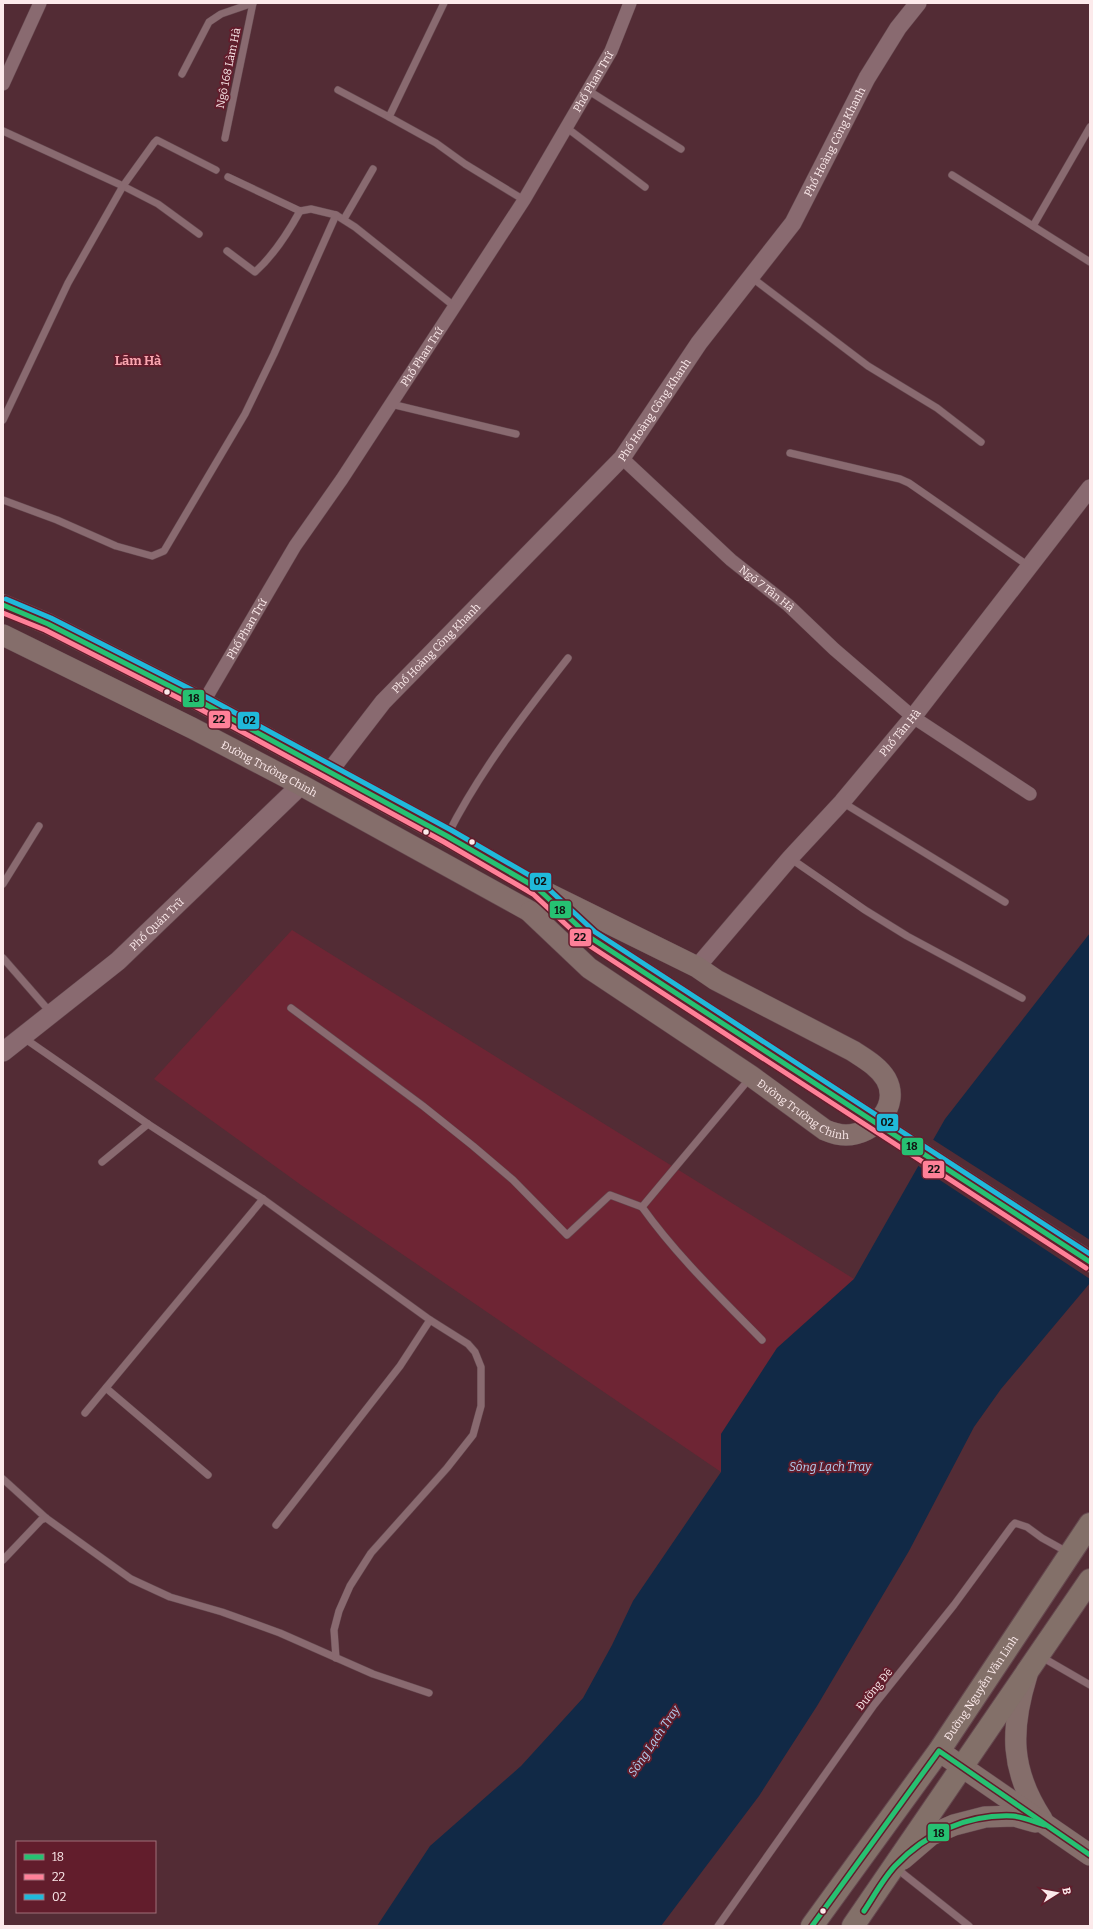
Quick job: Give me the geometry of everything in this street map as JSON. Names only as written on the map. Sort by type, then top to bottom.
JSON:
[{"type":"highway","name":"Đường Nguyễn Văn Linh","points":[[812,1926],[939,1751],[1090,1524]]},
{"type":"highway","points":[[853,1926],[895,1866],[961,1766],[1090,1580]]},
{"type":"main road","name":"Đường Trường Chinh","points":[[3,605],[48,624],[203,703],[446,836],[537,888],[697,967],[716,980],[853,1051],[874,1065],[886,1080],[889,1087],[889,1104],[880,1121],[847,1135],[835,1134],[825,1130],[751,1076],[589,968],[530,912]]},
{"type":"main road","name":"Đường Trường Chinh","points":[[3,636],[192,728],[301,785],[530,912],[591,938]]},
{"type":"main road","name":"Phố Quán Trữ","points":[[3,1052],[118,961],[301,785]]},
{"type":"main road","name":"Đường Trường Chinh","points":[[537,888],[591,938]]},
{"type":"main road","points":[[591,938],[1090,1262]]},
{"type":"main road","points":[[1034,1660],[1019,1700],[1016,1728],[1016,1752],[1020,1775],[1029,1799],[1047,1826]]},
{"type":"main road","points":[[939,1751],[1090,1855]]},
{"type":"main road","points":[[895,1866],[931,1835],[954,1825],[985,1817],[1014,1816],[1047,1826]]},
{"type":"street","points":[[3,84],[40,3]]},
{"type":"street","name":"Phố Phan Trứ","points":[[203,703],[295,546],[392,404],[524,200],[611,51],[630,3]]},
{"type":"street","name":"Phố Hoàng Công Khanh","points":[[329,772],[382,702],[622,458],[699,343],[793,223],[867,78],[898,28],[918,3]]},
{"type":"street","name":"Ngõ 7 Tân Hà","points":[[622,458],[730,560],[788,605],[834,650],[913,717],[1030,794]]},
{"type":"street","name":"Phố Tân Hà","points":[[697,967],[790,858],[842,802],[913,717],[1090,488]]},
{"type":"lane","points":[[182,74],[209,22],[221,14],[253,3]]},
{"type":"lane","name":"Ngô 168 Làm Hà","points":[[225,138],[253,3]]},
{"type":"lane","points":[[389,117],[444,3]]},
{"type":"lane","points":[[338,90],[436,143],[465,164],[524,200]]},
{"type":"lane","points":[[588,91],[681,149]]},
{"type":"lane","points":[[567,128],[645,187]]},
{"type":"lane","points":[[1032,226],[1090,128]]},
{"type":"lane","points":[[3,131],[123,186],[158,204],[200,234]]},
{"type":"lane","points":[[3,420],[68,283],[123,186],[157,140],[216,170]]},
{"type":"lane","points":[[344,219],[373,169]]},
{"type":"lane","points":[[952,175],[1090,262]]},
{"type":"lane","points":[[228,176],[300,211],[311,209],[336,215],[344,219],[454,306]]},
{"type":"lane","points":[[227,251],[255,272],[265,263],[290,229],[300,211]]},
{"type":"lane","points":[[3,500],[57,520],[116,546],[152,556],[164,551],[245,414],[274,354],[336,215]]},
{"type":"lane","points":[[751,277],[868,366],[937,408],[982,442]]},
{"type":"lane","points":[[392,404],[516,434]]},
{"type":"lane","points":[[790,453],[900,479],[909,483],[1030,567]]},
{"type":"lane","points":[[446,836],[464,802],[486,769],[540,693],[568,658]]},
{"type":"lane","points":[[842,802],[1005,902]]},
{"type":"lane","points":[[3,884],[39,826]]},
{"type":"lane","points":[[790,858],[877,918],[1022,998]]},
{"type":"lane","points":[[3,958],[52,1014]]},
{"type":"lane","points":[[291,1008],[423,1106],[473,1146],[513,1180],[567,1235],[610,1195],[642,1208],[689,1266],[762,1340]]},
{"type":"lane","points":[[22,1037],[148,1124],[263,1199],[430,1320],[468,1344],[475,1352],[481,1367],[481,1406],[473,1435],[447,1468],[371,1553],[350,1586],[339,1611],[334,1630],[336,1658]]},
{"type":"lane","points":[[642,1208],[751,1076]]},
{"type":"lane","points":[[102,1162],[148,1124]]},
{"type":"lane","points":[[85,1413],[263,1199]]},
{"type":"lane","points":[[276,1525],[400,1366],[430,1320]]},
{"type":"lane","points":[[106,1388],[208,1475]]},
{"type":"lane","points":[[3,1480],[46,1518],[131,1579],[149,1588],[170,1597],[222,1612],[265,1628],[402,1685],[429,1693]]},
{"type":"lane","points":[[3,1560],[41,1520],[46,1518]]},
{"type":"lane","name":"Đường Đê","points":[[718,1926],[874,1705],[949,1611],[1012,1526],[1015,1523],[1020,1523],[1042,1538],[1071,1554]]},
{"type":"lane","points":[[1034,1660],[1090,1685]]},
{"type":"lane","points":[[895,1866],[969,1926]]},
{"type":"shaded area","points":[[292,930],[854,1279],[777,1348],[721,1434],[721,1472],[301,1185],[154,1079]]},
{"type":"water","name":"Sông Lạch Tray","points":[[1090,933],[1090,1283],[1001,1389],[974,1427],[909,1551],[817,1706],[759,1796],[661,1926],[377,1926],[430,1846],[521,1766],[583,1698],[612,1645],[633,1601],[721,1472],[721,1434],[777,1348],[854,1279],[945,1119]]},
{"type":"pier","points":[[932,1139],[1090,1240],[1090,1279],[917,1165]]},
{"type":"transit line","name":"02","points":[[6,599],[51,618],[206,697],[451,830],[541,882],[595,932],[1090,1254]]},
{"type":"transit line","name":"18","points":[[3,605],[48,624],[203,703],[447,836],[537,888],[591,938],[1090,1262]]},
{"type":"transit line","name":"22","points":[[3,613],[45,630],[200,709],[444,842],[533,894],[587,944],[1086,1268]]},
{"type":"transit line","name":"18","points":[[812,1926],[939,1751],[1090,1855]]},
{"type":"transit line","name":"18","points":[[864,1911],[895,1866],[907,1854],[934,1835],[964,1822],[996,1816],[1025,1818],[1045,1825]]},
{"type":"district","name":"Lãm Hà","points":[[138,360]]}]
